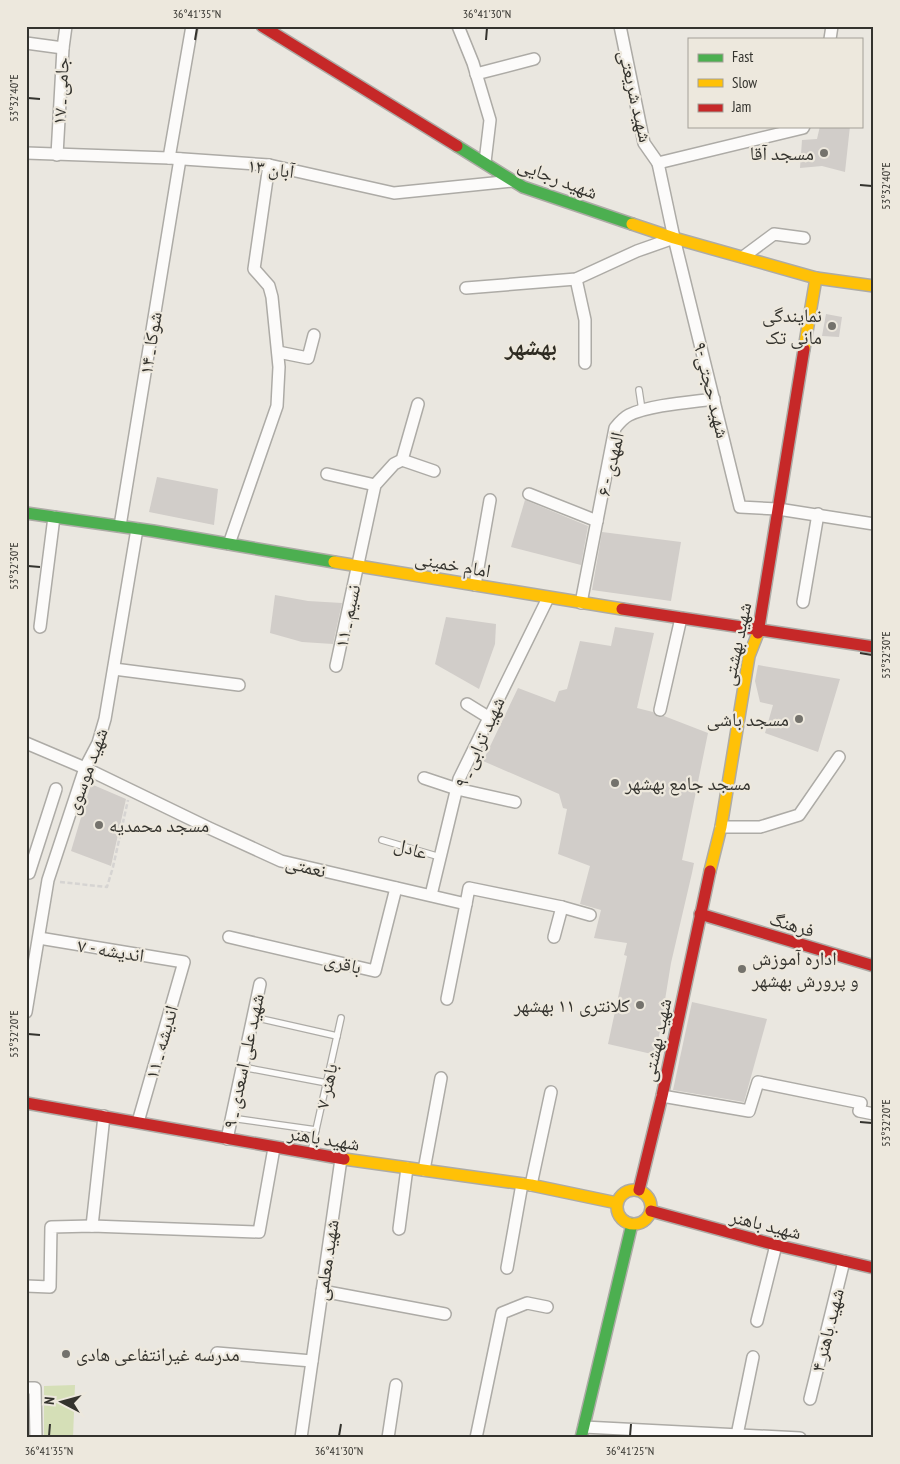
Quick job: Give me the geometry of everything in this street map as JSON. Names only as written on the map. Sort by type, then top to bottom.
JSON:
[{"type":"street","name":"جامی ـ ۱۷","points":[[57,155],[66,26]]},
{"type":"street","name":"شوکا ـ ۱۴","points":[[120,526],[175,159],[192,26]]},
{"type":"street","name":"شهید رجایی","points":[[262,26],[523,187],[674,238],[816,278],[874,286]]},
{"type":"street","points":[[458,26],[476,74],[490,120],[485,162]]},
{"type":"street","name":"شهید شریعتی","points":[[620,26],[644,143],[658,163]]},
{"type":"street","points":[[26,43],[63,48]]},
{"type":"street","points":[[476,74],[534,59]]},
{"type":"street","points":[[658,163],[803,128]]},
{"type":"street","name":"۱۳ آبان","points":[[26,153],[269,164],[394,193],[513,181]]},
{"type":"street","name":"شهید حجتی-۹","points":[[658,163],[674,238],[740,507],[778,509]]},
{"type":"street","points":[[228,544],[277,406],[278,352],[271,292],[269,286],[254,269],[269,164]]},
{"type":"street","points":[[743,257],[774,234],[804,238]]},
{"type":"street","points":[[466,288],[576,279],[637,251],[674,238]]},
{"type":"street","name":"شهید بهشتی","points":[[639,1190],[662,1096],[700,914],[721,827],[749,656],[759,630],[816,278]]},
{"type":"street","points":[[576,279],[585,320],[585,363]]},
{"type":"street","points":[[278,352],[308,358],[314,335]]},
{"type":"street","name":"المهدی - ۶","points":[[581,603],[615,428],[628,415],[642,410],[714,399]]},
{"type":"street","points":[[402,460],[418,404]]},
{"type":"street","points":[[327,474],[375,485],[394,464],[402,460],[434,471]]},
{"type":"street","name":"نسیم ـ ۱۱","points":[[336,666],[375,485]]},
{"type":"street","points":[[529,494],[597,521]]},
{"type":"street","points":[[475,585],[490,500]]},
{"type":"street","points":[[778,509],[874,524]]},
{"type":"street","name":"امام خمینی","points":[[26,513],[120,526],[548,598],[873,647]]},
{"type":"street","points":[[803,602],[818,514]]},
{"type":"street","points":[[40,627],[54,517]]},
{"type":"street","name":"شهید موسوی","points":[[26,1012],[28,987],[39,938],[48,880],[85,768],[98,743],[106,719],[137,529]]},
{"type":"street","name":"شهید ترابی ـ ۹","points":[[431,895],[457,789],[465,765],[548,598]]},
{"type":"street","points":[[660,710],[681,618]]},
{"type":"street","points":[[873,647],[874,643]]},
{"type":"street","points":[[114,669],[239,685]]},
{"type":"street","points":[[467,704],[488,717]]},
{"type":"street","name":"نعمتی","points":[[26,743],[85,768],[281,861],[466,904]]},
{"type":"street","points":[[721,827],[760,827],[799,815],[839,757]]},
{"type":"street","points":[[424,778],[457,789],[515,802]]},
{"type":"street","points":[[48,880],[28,872],[56,789]]},
{"type":"street","name":"باقری","points":[[228,937],[375,971],[396,888]]},
{"type":"street","points":[[447,999],[469,888],[562,907],[590,915]]},
{"type":"street","points":[[554,937],[562,907]]},
{"type":"street","name":"فرهنگ","points":[[700,914],[874,966]]},
{"type":"street","name":"اندیشه - ۷","points":[[39,938],[184,962]]},
{"type":"street","name":"اندیشه ـ ۱۱","points":[[138,1122],[184,962]]},
{"type":"street","name":"شهید علی اسعدی ـ ۹","points":[[227,1139],[260,984]]},
{"type":"street","points":[[424,1170],[441,1078]]},
{"type":"street","points":[[662,1096],[748,1111],[758,1082],[861,1103],[859,1111],[874,1114]]},
{"type":"street","points":[[508,1268],[526,1184],[551,1092]]},
{"type":"street","name":"شهید باهنر","points":[[26,1103],[341,1159],[526,1184],[617,1203]]},
{"type":"street","points":[[92,1226],[104,1116]]},
{"type":"street","points":[[26,1286],[50,1287],[51,1227],[92,1226],[259,1232],[274,1148]]},
{"type":"street","name":"شهید معلمی","points":[[301,1438],[341,1159]]},
{"type":"street","points":[[399,1229],[407,1168]]},
{"type":"street","points":[[639,1190],[650,1201],[651,1211],[644,1221],[632,1224],[622,1219],[618,1214],[617,1203],[626,1192],[639,1190]]},
{"type":"street","name":"شهید باهنر","points":[[651,1211],[776,1245],[874,1268]]},
{"type":"street","points":[[632,1224],[582,1432],[800,1438]]},
{"type":"street","points":[[757,1321],[776,1245]]},
{"type":"street","name":"شهید باهنر ۴","points":[[810,1399],[844,1261]]},
{"type":"street","points":[[322,1291],[445,1314]]},
{"type":"street","points":[[476,1438],[502,1312],[527,1303],[547,1307]]},
{"type":"street","points":[[217,1353],[312,1361]]},
{"type":"street","points":[[737,1435],[753,1357]]},
{"type":"street","points":[[388,1438],[396,1385]]},
{"type":"street","points":[[26,1388],[35,1388],[36,1438]]},
{"type":"lane","points":[[639,390],[642,410]]},
{"type":"lane","name":"عادل","points":[[382,840],[440,857]]},
{"type":"lane","points":[[253,1018],[337,1036]]},
{"type":"lane","name":"باهنر ۷","points":[[311,1154],[341,1018]]},
{"type":"lane","points":[[242,1067],[327,1083]]},
{"type":"lane","points":[[231,1118],[316,1130]]},
{"type":"path","points":[[48,880],[107,887],[128,800],[128,789]]},
{"type":"green space","points":[[75,1385],[73,1438],[44,1437],[44,1386]]},
{"type":"building","name":"مسجد آقا","points":[[820,128],[850,128],[845,172],[822,166],[800,168],[802,140],[817,139]]},
{"type":"building","name":"نمایندگی مانی تک","points":[[826,314],[842,317],[839,337],[822,336]]},
{"type":"building","points":[[157,477],[218,489],[214,525],[149,512]]},
{"type":"building","points":[[525,500],[588,526],[581,565],[511,547]]},
{"type":"building","points":[[602,532],[681,542],[671,601],[592,590]]},
{"type":"building","points":[[275,595],[308,601],[342,603],[333,644],[302,642],[270,633]]},
{"type":"building","points":[[446,617],[496,624],[495,644],[479,689],[435,664]]},
{"type":"building","points":[[615,627],[654,633],[637,708],[653,712],[658,717],[664,716],[708,733],[682,860],[694,863],[671,963],[656,1055],[608,1044],[627,956],[624,955],[627,943],[594,938],[601,910],[580,904],[590,866],[558,854],[567,809],[563,808],[559,794],[483,761],[518,688],[555,702],[559,691],[567,689],[580,641],[611,646]]},
{"type":"building","name":"مسجد باشی","points":[[758,665],[840,679],[818,752],[765,733],[773,705],[760,702],[755,681]]},
{"type":"building","name":"مسجد محمدیه","points":[[91,784],[126,799],[111,866],[71,851]]},
{"type":"building","points":[[692,1002],[767,1019],[744,1102],[673,1090]]},
{"type":"traffic: fast","points":[[457,146],[523,187],[632,224]]},
{"type":"traffic: fast","points":[[26,513],[153,531],[334,562]]},
{"type":"traffic: fast","points":[[581,1438],[632,1224]]},
{"type":"traffic: slow","points":[[632,224],[674,238],[816,278],[874,286]]},
{"type":"traffic: slow","points":[[804,349],[816,278]]},
{"type":"traffic: slow","points":[[334,562],[622,609]]},
{"type":"traffic: slow","points":[[710,871],[721,827],[749,656],[758,633]]},
{"type":"traffic: slow","points":[[344,1159],[531,1185],[617,1203]]},
{"type":"traffic: slow","points":[[634,1190],[641,1191],[646,1195],[650,1200],[651,1207],[650,1214],[646,1219],[641,1223],[634,1224],[627,1223],[622,1219],[618,1214],[617,1207],[618,1200],[622,1195],[627,1191],[634,1190]]},
{"type":"traffic: jam","points":[[262,26],[457,146]]},
{"type":"traffic: jam","points":[[758,633],[804,349]]},
{"type":"traffic: jam","points":[[622,609],[874,647]]},
{"type":"traffic: jam","points":[[639,1190],[662,1096],[710,871]]},
{"type":"traffic: jam","points":[[700,914],[874,966]]},
{"type":"traffic: jam","points":[[26,1103],[344,1159]]},
{"type":"traffic: jam","points":[[651,1211],[776,1245],[874,1268]]},
{"type":"place","name":"مسجد آقا","points":[[824,153]]},
{"type":"place","name":"نمایندگی مانی تک","points":[[832,326]]},
{"type":"place","name":"مسجد باشی","points":[[799,719]]},
{"type":"place","name":"مسجد جامع بهشهر","points":[[615,783]]},
{"type":"place","name":"مسجد محمدیه","points":[[99,825]]},
{"type":"place","name":"اداره آموزش و پرورش بهشهر","points":[[742,969]]},
{"type":"place","name":"کلانتری ۱۱ بهشهر","points":[[640,1005]]},
{"type":"place","name":"مدرسه غیرانتفاعی هادی","points":[[66,1354]]},
{"type":"district","name":"بهشهر","points":[[531,347]]}]
